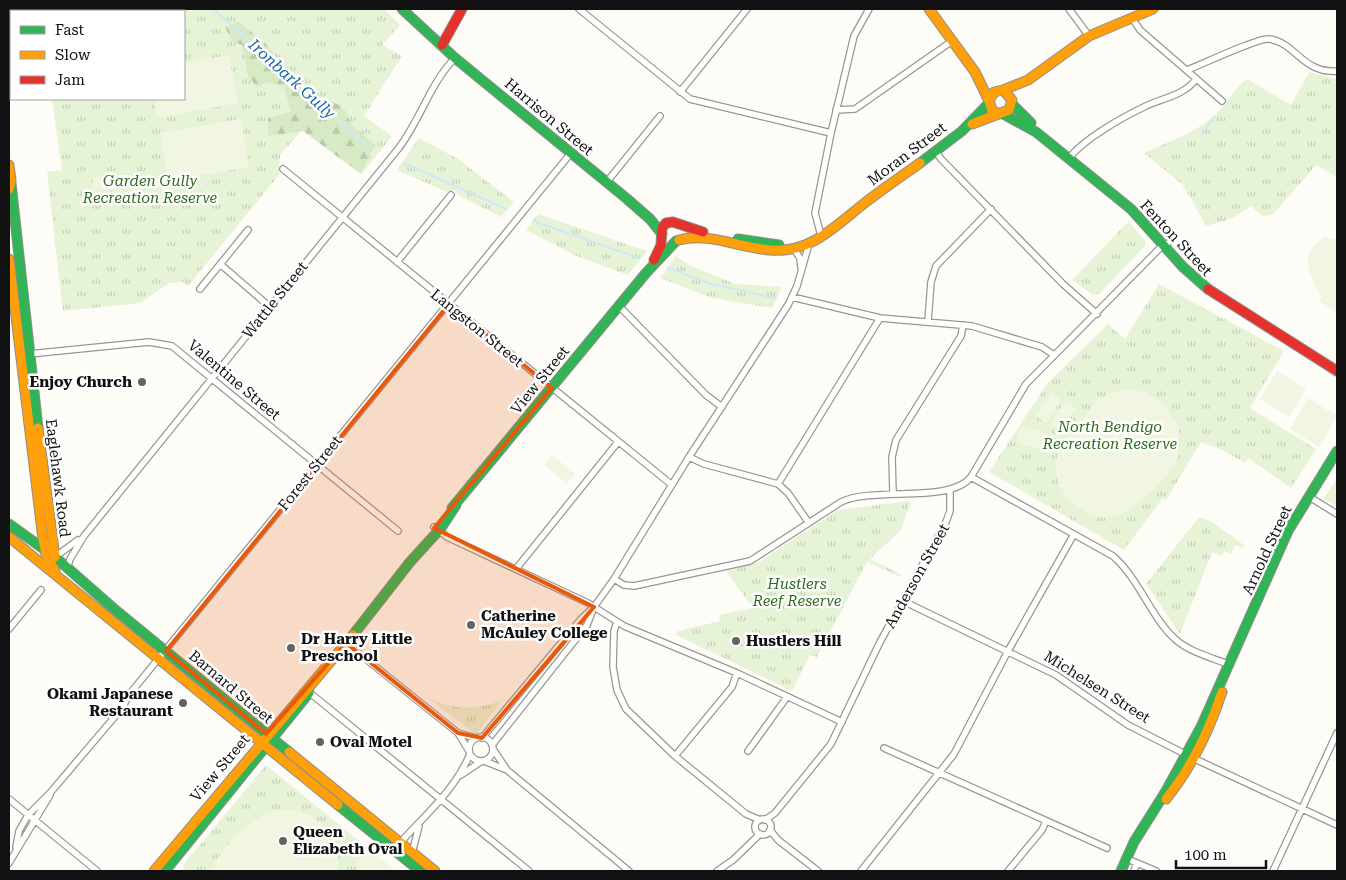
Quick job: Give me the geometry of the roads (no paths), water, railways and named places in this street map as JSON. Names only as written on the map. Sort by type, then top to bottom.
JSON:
[{"type":"main road","name":"Harrison Street","points":[[402,9],[456,58],[571,154],[626,198],[656,219],[666,223]]},
{"type":"main road","points":[[442,45],[462,9]]},
{"type":"main road","points":[[928,9],[975,72],[992,110],[1001,114],[1009,110],[1012,102],[1028,80]]},
{"type":"main road","points":[[988,102],[991,94],[1028,80],[1089,36],[1153,9]]},
{"type":"main road","points":[[975,72],[1000,90],[1012,102]]},
{"type":"main road","name":"Moran Street","points":[[797,246],[864,203],[935,150],[965,127],[988,102]]},
{"type":"main road","name":"Fenton Street","points":[[1012,102],[1024,118],[1131,209],[1212,288],[1337,366]]},
{"type":"main road","name":"Moran Street","points":[[965,127],[1001,114]]},
{"type":"main road","name":"Fenton Street","points":[[1001,114],[1030,127],[1070,157]]},
{"type":"main road","name":"Eaglehawk Road","points":[[9,165],[12,231],[41,524],[45,550],[59,577]]},
{"type":"main road","name":"Harrison Street","points":[[626,198],[650,220],[662,236]]},
{"type":"main road","name":"Moran Street","points":[[797,246],[809,244],[836,227],[864,203]]},
{"type":"main road","points":[[673,222],[692,230],[761,243],[797,246],[765,250],[695,235],[670,242],[662,236],[662,228],[666,223],[673,222]]},
{"type":"main road","points":[[678,241],[682,230],[679,225]]},
{"type":"main road","name":"View Street","points":[[646,273],[657,255],[662,236]]},
{"type":"main road","name":"View Street","points":[[166,871],[267,741],[290,706],[311,689],[436,529],[646,273],[678,241]]},
{"type":"main road","name":"Fenton Street","points":[[1166,244],[1192,276],[1211,292],[1337,371]]},
{"type":"main road","name":"Eaglehawk Road","points":[[9,259],[55,557]]},
{"type":"main road","name":"Arnold Street","points":[[1121,871],[1125,858],[1191,757],[1286,537],[1308,496],[1337,451]]},
{"type":"main road","points":[[21,533],[33,533],[41,524]]},
{"type":"main road","name":"Barnard Street","points":[[10,526],[55,557],[420,871]]},
{"type":"main road","name":"Barnard Street","points":[[9,537],[160,659],[435,871]]},
{"type":"main road","name":"View Street","points":[[154,871],[267,741]]},
{"type":"main road","points":[[400,843],[401,850],[427,871]]},
{"type":"street","points":[[579,9],[680,92],[698,103],[831,133]]},
{"type":"street","points":[[680,92],[747,9]]},
{"type":"street","points":[[820,232],[815,213],[836,110],[854,36],[869,9]]},
{"type":"street","points":[[1069,9],[1089,36]]},
{"type":"street","points":[[1132,18],[1140,30],[1222,101]]},
{"type":"street","points":[[1186,70],[1264,39],[1279,42],[1315,68],[1337,70]]},
{"type":"street","points":[[836,110],[855,109],[952,40]]},
{"type":"street","name":"Wattle Street","points":[[68,569],[70,559],[84,536],[408,136],[442,74],[456,58]]},
{"type":"street","points":[[1070,157],[1118,121],[1148,105],[1186,89],[1196,78]]},
{"type":"street","points":[[606,182],[660,116]]},
{"type":"street","points":[[935,150],[1064,284],[1097,314]]},
{"type":"street","name":"Forest Street","points":[[16,847],[19,831],[28,815],[50,793],[124,707],[128,696],[571,154]]},
{"type":"street","name":"Langston Street","points":[[283,169],[672,485]]},
{"type":"street","points":[[397,262],[451,195]]},
{"type":"street","points":[[928,322],[931,282],[936,266],[990,209]]},
{"type":"street","points":[[200,289],[248,230]]},
{"type":"street","points":[[460,776],[470,753],[471,744],[479,738],[581,619],[594,607],[614,579],[689,457],[759,352],[792,297],[809,244]]},
{"type":"street","points":[[614,579],[627,586],[634,586],[750,561],[841,502],[855,496],[950,490],[962,486],[971,477],[1016,396],[1054,355],[1166,244]]},
{"type":"street","points":[[797,246],[802,269]]},
{"type":"street","points":[[220,264],[270,307]]},
{"type":"street","points":[[792,297],[880,318],[963,325],[1042,347],[1054,355]]},
{"type":"street","points":[[619,306],[706,395],[722,407]]},
{"type":"street","points":[[778,484],[880,318]]},
{"type":"street","points":[[893,493],[892,457],[896,440],[961,336],[963,325]]},
{"type":"street","name":"Valentine Street","points":[[25,355],[156,342],[177,349],[211,379],[398,530]]},
{"type":"street","points":[[516,569],[618,442]]},
{"type":"street","points":[[689,457],[704,464],[778,484],[788,493],[809,523]]},
{"type":"street","points":[[971,477],[1102,550],[1121,563],[1175,639],[1187,647],[1230,665]]},
{"type":"street","name":"Anderson Street","points":[[770,827],[775,813],[831,744],[875,652],[949,516],[950,490]]},
{"type":"street","points":[[1308,496],[1337,514]]},
{"type":"street","points":[[436,529],[594,607],[617,622],[737,673],[842,722]]},
{"type":"street","points":[[861,871],[957,750],[1008,651],[1074,534]]},
{"type":"street","name":"Wattle Street","points":[[55,557],[69,549],[84,536]]},
{"type":"street","points":[[9,628],[41,590]]},
{"type":"street","name":"Michelsen Street","points":[[903,601],[1056,675],[1128,725],[1191,757],[1337,825]]},
{"type":"street","points":[[400,843],[460,776],[490,756],[492,747],[587,625],[594,607]]},
{"type":"street","points":[[617,622],[614,631],[613,667],[621,700],[632,716],[675,756],[746,814],[759,831],[778,840],[818,871]]},
{"type":"street","points":[[346,643],[458,733],[475,760],[507,770]]},
{"type":"street","points":[[675,756],[732,687],[737,673]]},
{"type":"street","points":[[311,689],[440,799],[529,871]]},
{"type":"street","points":[[748,751],[787,697]]},
{"type":"street","points":[[458,733],[479,738],[492,747],[507,770],[629,871]]},
{"type":"street","points":[[1273,871],[1337,733]]},
{"type":"street","points":[[884,748],[939,775],[1107,848]]},
{"type":"street","name":"Forest Street","points":[[9,862],[16,847],[35,820],[50,793]]},
{"type":"street","points":[[9,799],[97,871]]},
{"type":"street","name":"Anderson Street","points":[[762,820],[775,813]]},
{"type":"street","points":[[746,814],[762,820],[770,827],[778,840]]},
{"type":"street","points":[[721,870],[750,842],[759,831],[762,820]]},
{"type":"street","points":[[1008,871],[1042,830],[1046,821]]},
{"type":"street","points":[[412,852],[419,824]]},
{"type":"street","points":[[759,831],[770,827]]},
{"type":"street","points":[[1125,858],[1156,871]]},
{"type":"street","points":[[1134,871],[1137,863]]},
{"type":"waterway","name":"Ironbark Gully","points":[[213,9],[371,149]]},
{"type":"waterway","points":[[1202,134],[1214,117]]},
{"type":"waterway","name":"Ironbark Gully","points":[[404,163],[506,209]]},
{"type":"waterway","name":"Ironbark Gully","points":[[533,221],[639,258]]},
{"type":"waterway","name":"Ironbark Gully","points":[[668,268],[711,284],[775,298]]},
{"type":"place","name":"Enjoy Church","points":[[142,382]]},
{"type":"place","name":"Catherine McAuley College","points":[[471,625]]},
{"type":"place","name":"Hustlers Hill","points":[[736,641]]},
{"type":"place","name":"Dr Harry Little Preschool","points":[[291,648]]},
{"type":"place","name":"Okami Japanese Restaurant","points":[[183,703]]},
{"type":"place","name":"Oval Motel","points":[[320,742]]},
{"type":"place","name":"Queen Elizabeth Oval","points":[[283,841]]},
{"type":"park label","name":"Garden Gully Recreation Reserve","points":[[150,190]]},
{"type":"park label","name":"North Bendigo Recreation Reserve","points":[[1110,436]]},
{"type":"park label","name":"Hustlers Reef Reserve","points":[[797,592]]}]
